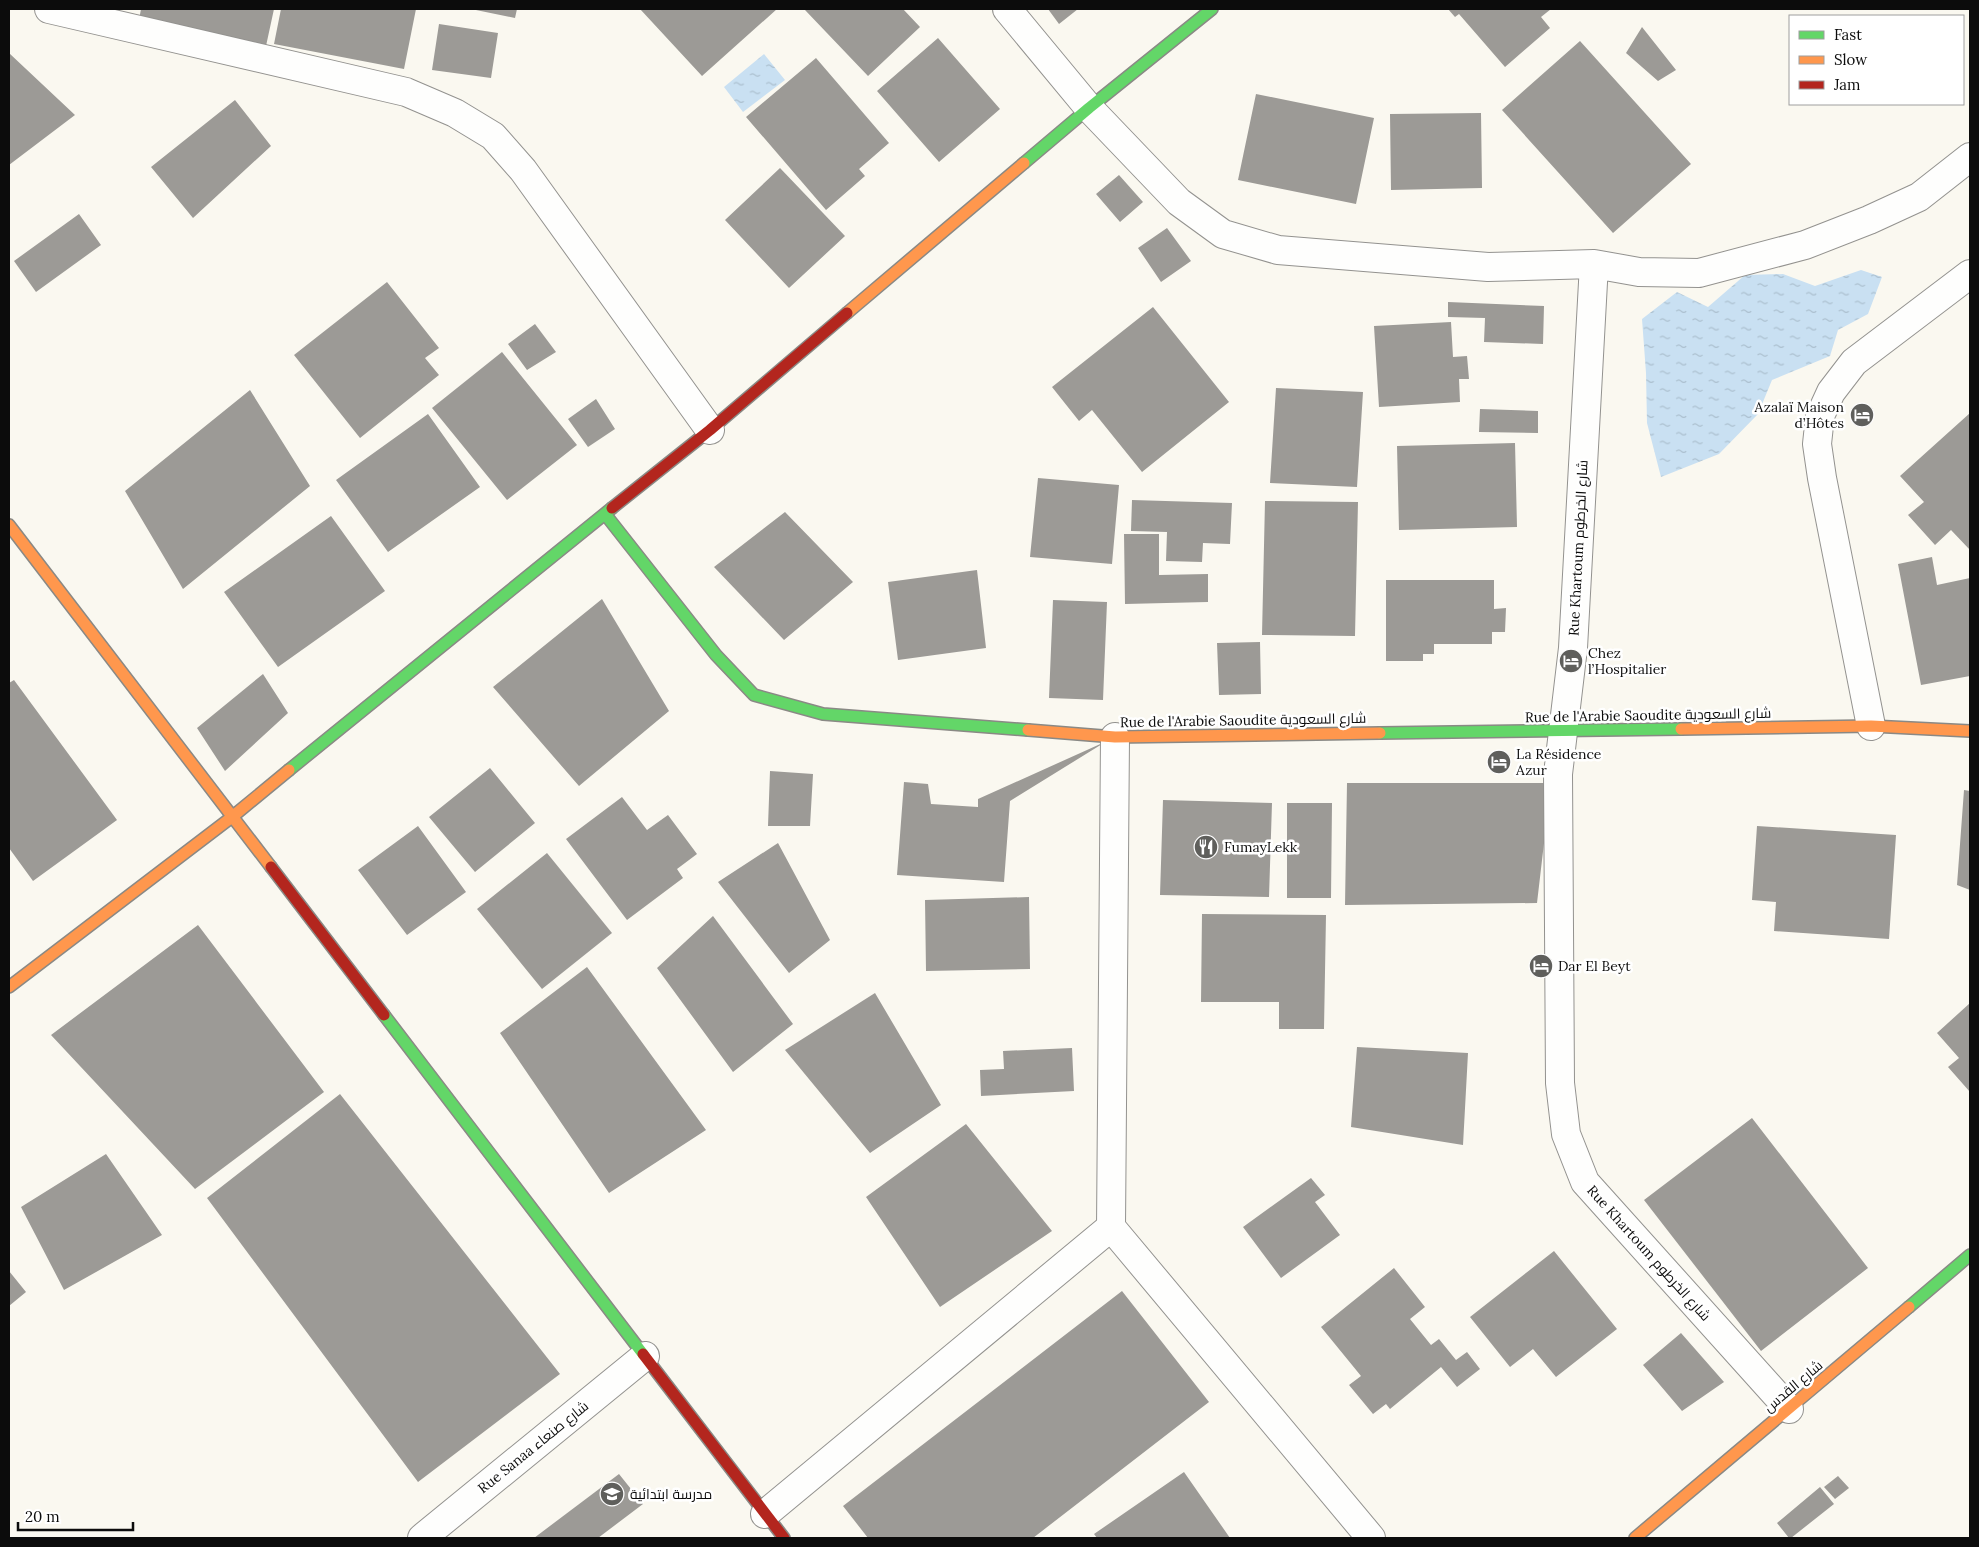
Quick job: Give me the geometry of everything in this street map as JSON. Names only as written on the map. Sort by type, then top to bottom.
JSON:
[{"type":"street","points":[[49,9],[406,92],[455,113],[493,136],[523,170],[710,430]]},
{"type":"street","points":[[1007,9],[1088,108],[1179,202],[1222,234],[1278,250],[1488,266],[1594,264],[1639,272],[1698,273],[1805,245],[1869,220],[1919,196],[1970,157]]},
{"type":"street","points":[[9,987],[232,816],[428,655],[710,430],[1088,108],[1212,9]]},
{"type":"street","name":"Rue Khartoum شارع الخرطوم","points":[[1594,264],[1573,648],[1558,774],[1560,1084],[1566,1134],[1585,1182],[1789,1409]]},
{"type":"street","points":[[1871,726],[1822,478],[1817,444],[1820,416],[1831,392],[1854,362],[1970,274]]},
{"type":"street","name":"Rue de l'Arabie Saoudite شارع السعودية","points":[[605,514],[716,655],[754,695],[823,714],[1115,737],[1871,726],[1970,731]]},
{"type":"street","points":[[9,525],[784,1538]]},
{"type":"street","points":[[1115,737],[1111,1227],[1371,1538]]},
{"type":"street","points":[[765,1514],[1111,1227]]},
{"type":"street","name":"شارع القدس","points":[[1635,1538],[1970,1255]]},
{"type":"street","name":"Rue Sanaa شارع صنعاء","points":[[422,1538],[645,1356]]},
{"type":"water","points":[[764,54],[785,80],[743,112],[724,87]]},
{"type":"water","points":[[1861,270],[1882,277],[1868,314],[1838,330],[1830,356],[1772,380],[1758,414],[1719,454],[1661,477],[1647,423],[1642,319],[1677,292],[1708,307],[1745,275],[1783,274],[1815,286]]},
{"type":"building","points":[[141,9],[274,9],[266,46],[139,20]]},
{"type":"building","points":[[281,9],[416,9],[404,69],[274,44]]},
{"type":"building","points":[[471,9],[517,9],[515,18]]},
{"type":"building","points":[[640,9],[777,9],[702,76]]},
{"type":"building","points":[[903,9],[920,27],[868,76],[805,10]]},
{"type":"building","points":[[1048,9],[1078,9],[1059,24]]},
{"type":"building","points":[[1448,9],[1551,9],[1541,17],[1550,28],[1505,67],[1459,14],[1455,17]]},
{"type":"building","points":[[439,24],[498,33],[491,78],[432,70]]},
{"type":"building","points":[[1642,27],[1676,70],[1658,81],[1626,53]]},
{"type":"building","points":[[938,38],[1000,109],[939,162],[877,91]]},
{"type":"building","points":[[1580,41],[1691,164],[1613,233],[1502,110]]},
{"type":"building","points":[[9,53],[75,115],[9,165]]},
{"type":"building","points":[[816,58],[889,143],[859,169],[865,176],[826,210],[746,117]]},
{"type":"building","points":[[1256,94],[1374,118],[1356,204],[1238,180]]},
{"type":"building","points":[[235,100],[271,146],[193,218],[151,167]]},
{"type":"building","points":[[1481,113],[1482,188],[1391,190],[1390,114]]},
{"type":"building","points":[[780,168],[845,236],[789,288],[725,220]]},
{"type":"building","points":[[1119,175],[1143,202],[1120,222],[1096,194]]},
{"type":"building","points":[[79,214],[101,245],[36,292],[14,261]]},
{"type":"building","points":[[1167,228],[1191,261],[1161,282],[1138,248]]},
{"type":"building","points":[[387,282],[439,348],[425,358],[439,375],[360,438],[294,355]]},
{"type":"building","points":[[1448,302],[1544,306],[1543,344],[1484,342],[1485,318],[1448,317]]},
{"type":"building","points":[[1153,307],[1229,402],[1142,472],[1092,410],[1079,421],[1052,387]]},
{"type":"building","points":[[1451,322],[1453,357],[1467,356],[1469,379],[1459,379],[1460,402],[1379,407],[1374,326]]},
{"type":"building","points":[[535,324],[556,352],[527,370],[508,344]]},
{"type":"building","points":[[502,352],[577,445],[507,500],[432,408]]},
{"type":"building","points":[[1276,388],[1363,392],[1357,487],[1270,483]]},
{"type":"building","points":[[250,390],[310,486],[183,589],[125,491]]},
{"type":"building","points":[[596,399],[615,429],[588,447],[568,419]]},
{"type":"building","points":[[1480,409],[1538,411],[1538,433],[1479,432]]},
{"type":"building","points":[[1970,413],[1970,550],[1951,530],[1935,545],[1908,515],[1924,502],[1900,476]]},
{"type":"building","points":[[428,414],[480,487],[388,552],[336,480]]},
{"type":"building","points":[[1515,443],[1517,527],[1399,530],[1397,446]]},
{"type":"building","points":[[1038,478],[1119,485],[1112,564],[1030,557]]},
{"type":"building","points":[[1132,500],[1232,503],[1230,544],[1203,543],[1202,562],[1166,561],[1167,532],[1131,531]]},
{"type":"building","points":[[1265,501],[1358,502],[1355,636],[1262,635]]},
{"type":"building","points":[[785,512],[853,582],[784,640],[714,567]]},
{"type":"building","points":[[331,516],[385,591],[278,667],[224,592]]},
{"type":"building","points":[[1124,534],[1159,534],[1159,575],[1208,574],[1208,602],[1125,604]]},
{"type":"building","points":[[1932,557],[1937,585],[1970,578],[1970,676],[1921,685],[1898,564]]},
{"type":"building","points":[[977,570],[986,648],[898,660],[888,582]]},
{"type":"building","points":[[1386,580],[1494,580],[1494,609],[1506,608],[1505,632],[1492,632],[1492,644],[1434,644],[1434,654],[1423,654],[1423,661],[1386,661]]},
{"type":"building","points":[[602,599],[669,711],[579,786],[493,687]]},
{"type":"building","points":[[1053,600],[1107,602],[1103,700],[1049,698]]},
{"type":"building","points":[[1260,642],[1261,694],[1219,695],[1217,643]]},
{"type":"building","points":[[263,674],[288,713],[225,771],[197,728]]},
{"type":"building","points":[[14,680],[117,820],[33,881],[9,848],[9,683]]},
{"type":"building","points":[[1107,741],[1010,801],[1004,882],[897,875],[904,782],[928,784],[931,804],[978,807],[978,799]]},
{"type":"building","points":[[490,768],[535,823],[475,872],[429,817]]},
{"type":"building","points":[[770,771],[813,774],[810,826],[768,826]]},
{"type":"building","points":[[1347,783],[1551,783],[1537,903],[1345,905]]},
{"type":"building","points":[[1964,790],[1970,791],[1970,890],[1957,885]]},
{"type":"building","points":[[622,797],[647,830],[668,815],[697,854],[677,869],[683,878],[627,920],[566,839]]},
{"type":"building","points":[[1163,800],[1272,803],[1269,897],[1160,895]]},
{"type":"building","points":[[1287,803],[1332,803],[1331,898],[1287,898]]},
{"type":"building","points":[[418,826],[466,892],[407,935],[358,870]]},
{"type":"building","points":[[1757,826],[1896,835],[1889,939],[1774,931],[1776,902],[1752,900]]},
{"type":"building","points":[[778,843],[830,940],[789,973],[718,882]]},
{"type":"building","points":[[547,853],[612,933],[542,989],[477,909]]},
{"type":"building","points":[[1029,897],[1030,969],[926,971],[925,900]]},
{"type":"building","points":[[1202,914],[1326,915],[1324,1029],[1279,1029],[1279,1002],[1201,1002]]},
{"type":"building","points":[[713,916],[793,1024],[733,1072],[657,968]]},
{"type":"building","points":[[198,925],[324,1092],[195,1189],[51,1035]]},
{"type":"building","points":[[587,967],[706,1130],[609,1193],[500,1033]]},
{"type":"building","points":[[875,993],[941,1105],[870,1153],[785,1050]]},
{"type":"building","points":[[1970,1003],[1970,1092],[1948,1067],[1959,1058],[1937,1033]]},
{"type":"building","points":[[1357,1047],[1468,1053],[1463,1145],[1351,1127]]},
{"type":"building","points":[[1072,1048],[1074,1091],[981,1096],[980,1070],[1004,1069],[1003,1051]]},
{"type":"building","points":[[340,1094],[560,1374],[418,1482],[207,1198]]},
{"type":"building","points":[[1752,1118],[1868,1268],[1761,1351],[1644,1200]]},
{"type":"building","points":[[966,1124],[1052,1231],[940,1307],[866,1197]]},
{"type":"building","points":[[106,1154],[162,1235],[64,1290],[21,1207]]},
{"type":"building","points":[[1311,1178],[1325,1195],[1315,1202],[1340,1235],[1281,1278],[1243,1227]]},
{"type":"building","points":[[1554,1251],[1617,1329],[1556,1377],[1533,1349],[1510,1367],[1470,1317]]},
{"type":"building","points":[[1394,1268],[1425,1307],[1410,1319],[1431,1345],[1439,1339],[1456,1360],[1467,1352],[1480,1369],[1457,1387],[1441,1367],[1390,1409],[1386,1404],[1373,1414],[1349,1385],[1361,1376],[1321,1327]]},
{"type":"building","points":[[9,1271],[26,1292],[9,1306]]},
{"type":"building","points":[[1122,1291],[1209,1402],[1033,1538],[868,1538],[843,1506]]},
{"type":"building","points":[[1681,1333],[1724,1382],[1682,1411],[1643,1365]]},
{"type":"building","points":[[1184,1472],[1230,1538],[1097,1538],[1094,1534]]},
{"type":"building","points":[[619,1474],[643,1504],[598,1538],[534,1538]]},
{"type":"building","points":[[1838,1476],[1849,1488],[1835,1499],[1824,1487]]},
{"type":"building","points":[[1820,1487],[1834,1504],[1789,1538],[1777,1523]]},
{"type":"traffic: fast","points":[[1024,163],[1212,9]]},
{"type":"traffic: fast","points":[[289,770],[612,508]]},
{"type":"traffic: fast","points":[[605,514],[716,655],[754,695],[823,714],[1028,730]]},
{"type":"traffic: fast","points":[[1380,733],[1681,729]]},
{"type":"traffic: fast","points":[[384,1015],[643,1354]]},
{"type":"traffic: fast","points":[[1909,1307],[1970,1255]]},
{"type":"traffic: slow","points":[[847,313],[1024,163]]},
{"type":"traffic: slow","points":[[9,525],[271,867]]},
{"type":"traffic: slow","points":[[1681,729],[1871,726],[1970,731]]},
{"type":"traffic: slow","points":[[1028,730],[1115,737],[1380,733]]},
{"type":"traffic: slow","points":[[9,987],[232,817],[289,770]]},
{"type":"traffic: slow","points":[[1635,1538],[1909,1307]]},
{"type":"traffic: jam","points":[[612,508],[710,430],[847,313]]},
{"type":"traffic: jam","points":[[271,867],[384,1015]]},
{"type":"traffic: jam","points":[[643,1354],[784,1538]]},
{"type":"place","name":"Azalaï Maison d’Hôtes","points":[[1862,415]]},
{"type":"place","name":"Chez l’Hospitalier","points":[[1571,661]]},
{"type":"place","name":"La Résidence Azur","points":[[1499,762]]},
{"type":"place","name":"FumayLekk","points":[[1206,847]]},
{"type":"place","name":"Dar El Beyt","points":[[1541,966]]},
{"type":"place","name":"مدرسة ابتدائية","points":[[612,1494]]}]
